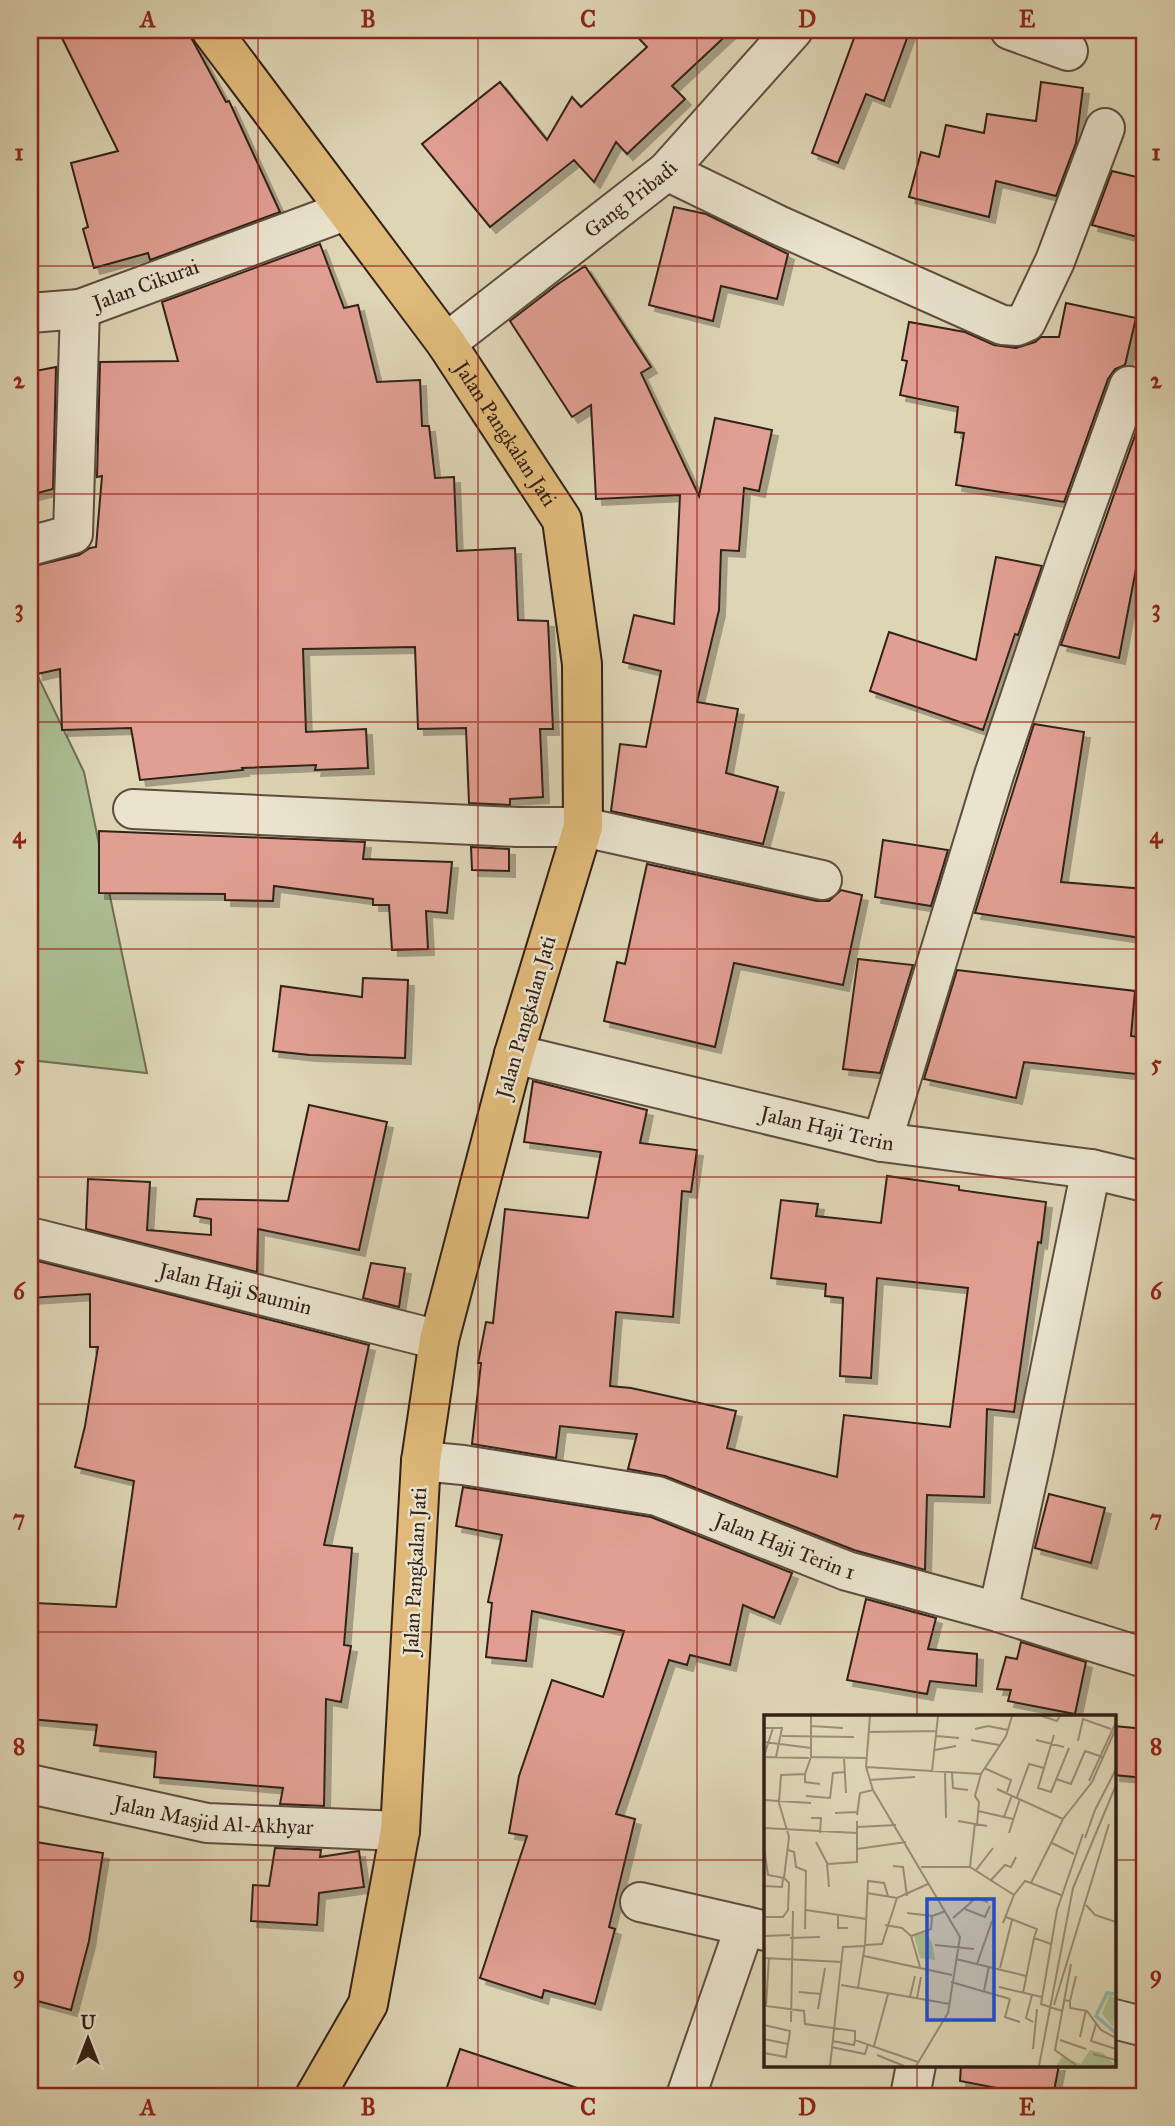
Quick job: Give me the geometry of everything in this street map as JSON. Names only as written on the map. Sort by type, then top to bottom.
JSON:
[{"type":"main road","name":"Jalan Pangkalan Jati","points":[[211,30],[446,343],[562,520],[582,664],[583,827],[514,1054],[439,1340],[421,1461],[400,1831],[368,2004],[315,2096]]},
{"type":"street","name":"Gang Pribadi","points":[[446,343],[667,172],[793,30]]},
{"type":"street","points":[[1010,30],[1068,51]]},
{"type":"street","points":[[667,172],[989,320],[1002,325],[1017,326],[1026,322],[1055,261],[1105,128]]},
{"type":"street","name":"Jalan Cikurai","points":[[30,546],[73,534],[80,309],[345,211]]},
{"type":"street","points":[[30,313],[80,309]]},
{"type":"street","points":[[882,1142],[994,775],[1129,386]]},
{"type":"street","points":[[132,809],[503,827],[583,827],[822,880]]},
{"type":"street","name":"Jalan Haji Terin","points":[[514,1054],[882,1142],[1091,1169],[1145,1182]]},
{"type":"street","points":[[998,1612],[1091,1169]]},
{"type":"street","name":"Jalan Haji Saumin","points":[[30,1237],[439,1340]]},
{"type":"street","name":"Jalan Haji Terin 1","points":[[421,1461],[463,1465],[657,1496],[847,1571],[998,1612],[1145,1658]]},
{"type":"street","name":"Jalan Masjid Al-Akhyar","points":[[30,1784],[207,1823],[400,1831]]},
{"type":"street","points":[[640,1902],[755,1928],[686,2096]]},
{"type":"street","points":[[1116,2020],[1145,2027]]},
{"type":"street","points":[[910,2096],[916,2066]]},
{"type":"green space","points":[[30,660],[84,772],[147,1073],[30,1060]]},
{"type":"building","points":[[58,30],[187,30],[226,102],[229,101],[280,212],[150,260],[148,253],[94,268],[83,229],[88,227],[71,163],[118,151]]},
{"type":"building","points":[[631,30],[732,30],[672,86],[685,99],[627,154],[616,142],[594,182],[574,160],[490,227],[422,144],[500,82],[547,140],[572,97],[581,107],[647,47]]},
{"type":"building","points":[[857,30],[910,30],[884,101],[866,94],[838,163],[812,153]]},
{"type":"building","points":[[1041,82],[1083,88],[1076,143],[1056,196],[996,181],[989,217],[909,197],[921,152],[939,157],[946,125],[984,133],[987,114],[1036,121]]},
{"type":"building","points":[[1112,171],[1145,179],[1145,239],[1092,225]]},
{"type":"building","points":[[674,207],[706,214],[788,254],[777,299],[721,286],[713,321],[649,305]]},
{"type":"building","points":[[320,244],[344,308],[358,305],[377,382],[420,380],[422,426],[429,426],[435,478],[454,477],[457,551],[515,548],[518,620],[548,621],[553,729],[540,729],[543,797],[510,799],[510,805],[469,803],[466,728],[418,729],[415,647],[303,649],[306,732],[366,729],[368,768],[315,770],[316,765],[242,768],[243,770],[140,780],[131,728],[62,730],[60,669],[37,674],[30,634],[30,623],[35,622],[30,567],[79,555],[96,547],[102,476],[97,477],[100,362],[178,361],[162,302]]},
{"type":"building","points":[[585,266],[651,367],[641,373],[699,496],[715,418],[772,430],[759,491],[744,488],[739,551],[721,550],[719,610],[697,702],[738,709],[726,773],[778,787],[763,844],[611,811],[620,744],[646,747],[661,671],[623,662],[634,615],[674,624],[680,495],[596,499],[591,405],[572,417],[510,321]]},
{"type":"building","points":[[1066,303],[1136,318],[1125,365],[1115,369],[1108,379],[1064,502],[956,485],[964,433],[955,432],[958,407],[900,395],[907,361],[902,360],[909,322],[965,332],[994,345],[1016,348],[1035,342],[1041,337],[1059,337]]},
{"type":"building","points":[[56,367],[53,489],[30,495],[30,372]]},
{"type":"building","points":[[1139,424],[1145,426],[1145,548],[1140,548],[1119,658],[1061,645]]},
{"type":"building","points":[[996,557],[1042,566],[1018,635],[1015,634],[983,730],[870,691],[889,632],[976,660]]},
{"type":"building","points":[[1034,724],[1084,732],[1061,882],[1145,889],[1145,934],[1141,934],[1141,938],[975,913]]},
{"type":"building","points":[[99,831],[365,842],[363,859],[452,862],[447,913],[426,911],[428,949],[392,950],[389,905],[373,905],[373,899],[274,886],[273,901],[225,900],[225,894],[99,893]]},
{"type":"building","points":[[883,840],[948,850],[931,906],[875,897]]},
{"type":"building","points":[[471,847],[509,849],[509,871],[472,870]]},
{"type":"building","points":[[647,864],[817,901],[829,901],[841,890],[862,895],[843,985],[734,963],[715,1047],[604,1021],[617,962],[625,964]]},
{"type":"building","points":[[858,959],[913,965],[880,1073],[843,1069]]},
{"type":"building","points":[[957,970],[1135,991],[1131,1036],[1145,1038],[1145,1075],[1024,1062],[1016,1098],[924,1079]]},
{"type":"building","points":[[363,978],[408,980],[405,1058],[273,1051],[281,986],[362,997]]},
{"type":"building","points":[[533,1081],[647,1110],[640,1143],[697,1150],[691,1192],[682,1191],[673,1317],[616,1312],[610,1386],[631,1388],[736,1411],[727,1448],[837,1477],[844,1415],[950,1427],[968,1288],[877,1278],[871,1378],[840,1376],[843,1298],[825,1296],[826,1284],[771,1278],[781,1200],[818,1204],[816,1216],[881,1223],[887,1176],[959,1186],[959,1190],[1046,1202],[1014,1412],[987,1409],[984,1497],[927,1495],[925,1570],[854,1550],[665,1476],[628,1469],[637,1434],[560,1426],[556,1458],[472,1444],[481,1363],[478,1363],[486,1322],[493,1323],[505,1209],[588,1218],[601,1152],[524,1142]]},
{"type":"building","points":[[309,1105],[387,1122],[359,1250],[258,1229],[257,1272],[86,1229],[88,1179],[150,1182],[147,1230],[211,1235],[211,1219],[194,1216],[197,1199],[288,1201]]},
{"type":"building","points":[[30,1259],[369,1345],[324,1545],[352,1548],[344,1645],[351,1646],[341,1702],[326,1699],[324,1806],[280,1804],[283,1788],[154,1777],[156,1752],[94,1745],[97,1725],[30,1719],[30,1660],[33,1661],[36,1603],[116,1607],[134,1481],[75,1467],[85,1426],[98,1347],[90,1347],[90,1294],[30,1298]]},
{"type":"building","points":[[371,1263],[405,1268],[399,1307],[363,1298]]},
{"type":"building","points":[[463,1487],[651,1517],[792,1573],[774,1618],[743,1605],[730,1665],[690,1655],[687,1665],[669,1660],[616,1814],[635,1819],[609,1927],[615,1929],[595,2004],[544,1990],[542,1998],[480,1978],[527,1836],[509,1833],[519,1776],[552,1680],[603,1697],[624,1631],[532,1611],[526,1661],[486,1657],[492,1603],[488,1602],[502,1535],[456,1526]]},
{"type":"building","points":[[1049,1494],[1105,1508],[1091,1563],[1035,1548]]},
{"type":"building","points":[[866,1599],[936,1618],[928,1649],[977,1654],[976,1686],[930,1681],[927,1694],[847,1680]]},
{"type":"building","points":[[1021,1642],[1086,1662],[1075,1714],[1008,1701],[1011,1690],[997,1689],[1006,1657],[1017,1659]]},
{"type":"building","points":[[1116,1726],[1145,1729],[1145,1778],[1116,1775]]},
{"type":"building","points":[[30,1841],[103,1853],[89,1941],[71,2010],[30,1999]]},
{"type":"building","points":[[275,1848],[321,1850],[320,1857],[359,1851],[364,1887],[319,1893],[317,1925],[251,1921],[253,1885],[269,1886]]},
{"type":"building","points":[[460,2049],[583,2090],[582,2096],[444,2096]]},
{"type":"building","points":[[961,2066],[1059,2066],[1053,2096],[1039,2096],[960,2081]]}]
